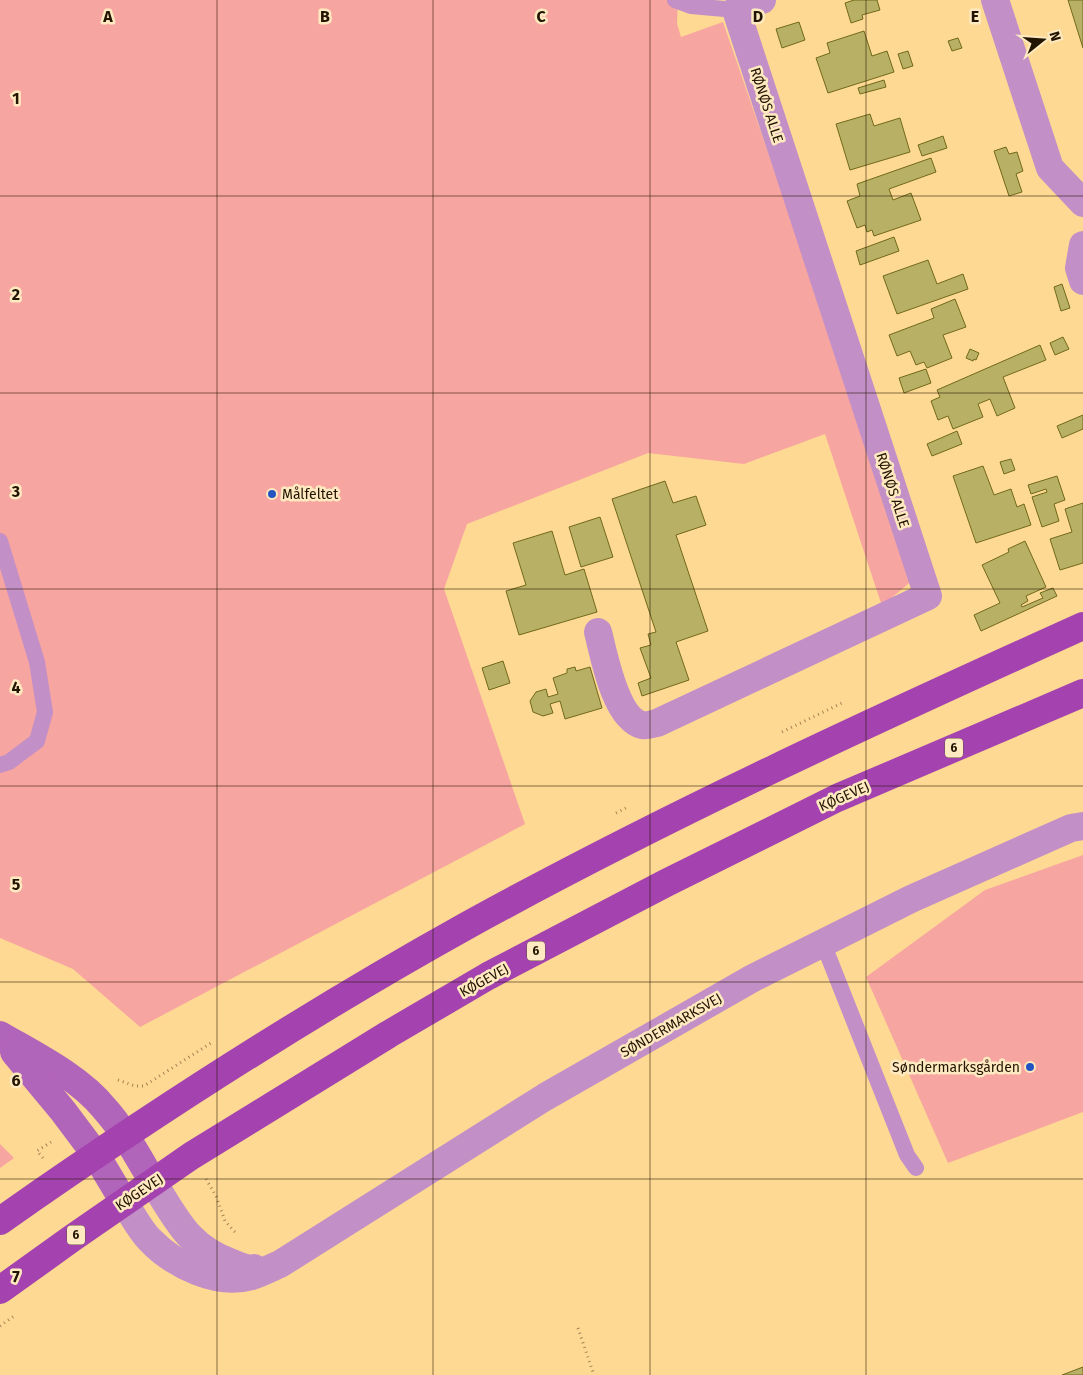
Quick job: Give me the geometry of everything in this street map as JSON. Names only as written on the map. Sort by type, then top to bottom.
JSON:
[{"type":"main road","points":[[0,1221],[96,1155],[268,1042],[467,926],[645,831],[806,753],[1083,626]]},
{"type":"main road","name":"KØGEVEJ","points":[[0,1290],[192,1156],[389,1034],[488,976],[666,883],[837,798],[1083,693]]},
{"type":"street","points":[[731,6],[762,0]]},
{"type":"street","points":[[995,0],[1050,168],[1083,202]]},
{"type":"street","name":"RØNØS ALLE","points":[[598,632],[615,695],[630,718],[642,725],[657,723],[928,596],[731,6]]},
{"type":"street","points":[[1083,245],[1079,268],[1083,281]]},
{"type":"street","name":"SØNDERMARKSVEJ","points":[[124,1202],[149,1239],[171,1259],[192,1269],[220,1278],[250,1276],[280,1264],[545,1098],[753,978],[911,899],[1071,828],[1083,826]]},
{"type":"street","points":[[0,1035],[75,1081],[103,1106],[125,1136],[154,1182]]},
{"type":"street","points":[[0,1035],[63,1111],[96,1155],[124,1202]]},
{"type":"street","name":"SØNDERMARKSVEJ","points":[[154,1182],[181,1228],[201,1248],[222,1259],[249,1269],[280,1264]]},
{"type":"lane","points":[[675,0],[691,6],[731,6]]},
{"type":"lane","points":[[0,540],[37,662],[45,712],[36,741],[9,762],[0,765]]},
{"type":"lane","points":[[823,943],[906,1155],[916,1168]]},
{"type":"path","points":[[578,1328],[594,1375]]},
{"type":"shaded area","name":"Målfeltet","points":[[0,0],[678,0],[677,24],[681,37],[723,22],[915,578],[882,606],[825,434],[744,464],[648,453],[467,524],[444,589],[525,824],[140,1027],[73,969],[0,938]]},
{"type":"shaded area","points":[[1083,855],[1083,1112],[948,1163],[866,977],[985,890]]},
{"type":"shaded area","points":[[0,1144],[14,1158],[0,1168]]},
{"type":"building","points":[[854,0],[877,0],[880,10],[862,15],[863,19],[851,23],[845,3]]},
{"type":"building","points":[[1068,0],[1083,0],[1083,48]]},
{"type":"building","points":[[799,22],[805,40],[782,48],[776,29]]},
{"type":"building","points":[[864,31],[872,56],[887,51],[894,72],[828,93],[816,58],[830,53],[827,43]]},
{"type":"building","points":[[958,38],[962,48],[952,51],[948,41]]},
{"type":"building","points":[[908,51],[913,66],[903,69],[898,54]]},
{"type":"building","points":[[884,80],[886,87],[860,94],[858,88]]},
{"type":"building","points":[[870,114],[874,126],[900,118],[910,152],[850,170],[836,124]]},
{"type":"building","points":[[943,136],[947,148],[922,156],[918,145]]},
{"type":"building","points":[[1006,147],[1009,154],[1017,152],[1023,171],[1016,174],[1022,192],[1009,196],[994,151]]},
{"type":"building","points":[[931,158],[936,172],[889,189],[893,200],[911,193],[921,220],[874,236],[872,230],[867,232],[865,225],[857,228],[847,201],[860,196],[857,184]]},
{"type":"building","points":[[894,237],[899,251],[860,265],[856,251]]},
{"type":"building","points":[[928,260],[937,284],[963,274],[968,289],[897,314],[883,276]]},
{"type":"building","points":[[1062,284],[1070,308],[1061,311],[1054,287]]},
{"type":"building","points":[[955,299],[966,327],[943,335],[952,358],[927,368],[924,362],[916,365],[910,351],[897,356],[889,335],[934,318],[931,309]]},
{"type":"building","points":[[1063,337],[1069,349],[1055,355],[1050,343]]},
{"type":"building","points":[[1040,345],[1046,360],[1003,377],[1015,408],[997,416],[990,399],[978,404],[983,417],[953,429],[948,416],[938,420],[931,401],[940,397],[937,390]]},
{"type":"building","points":[[970,349],[979,353],[976,360],[974,359],[973,361],[966,358]]},
{"type":"building","points":[[926,369],[931,383],[904,393],[899,378]]},
{"type":"building","points":[[1083,415],[1083,429],[1062,438],[1057,426]]},
{"type":"building","points":[[957,431],[962,444],[932,456],[927,444]]},
{"type":"building","points":[[1011,459],[1015,470],[1004,474],[1000,462]]},
{"type":"building","points":[[983,466],[994,495],[1011,489],[1017,507],[1024,504],[1031,525],[976,543],[953,476]]},
{"type":"building","points":[[1057,476],[1065,500],[1054,504],[1059,521],[1042,527],[1032,497],[1047,492],[1046,489],[1031,494],[1028,485]]},
{"type":"building","points":[[665,481],[673,503],[696,496],[706,525],[676,535],[708,631],[676,642],[689,680],[642,696],[638,683],[651,678],[640,648],[651,645],[648,634],[656,632],[612,499]]},
{"type":"building","points":[[1083,503],[1083,563],[1060,570],[1050,539],[1072,532],[1065,509]]},
{"type":"building","points":[[600,517],[613,557],[581,567],[569,527]]},
{"type":"building","points":[[552,531],[565,575],[584,569],[597,612],[519,635],[506,591],[526,585],[513,543]]},
{"type":"building","points":[[1025,541],[1046,587],[1026,596],[1028,601],[1021,605],[1022,607],[1043,598],[1040,593],[1053,588],[1057,596],[981,631],[974,615],[1000,603],[982,565],[1009,552],[1008,549]]},
{"type":"building","points":[[503,661],[510,683],[489,690],[482,668]]},
{"type":"building","points":[[575,667],[576,671],[590,667],[602,708],[565,719],[560,701],[550,704],[553,713],[543,716],[533,712],[530,701],[536,692],[546,689],[548,697],[558,694],[553,678],[567,673],[567,669]]},
{"type":"building","points":[[1083,1367],[1083,1375],[1062,1375]]},
{"type":"place","name":"Målfeltet","points":[[272,494]]},
{"type":"place","name":"Søndermarksgården","points":[[1030,1067]]}]
